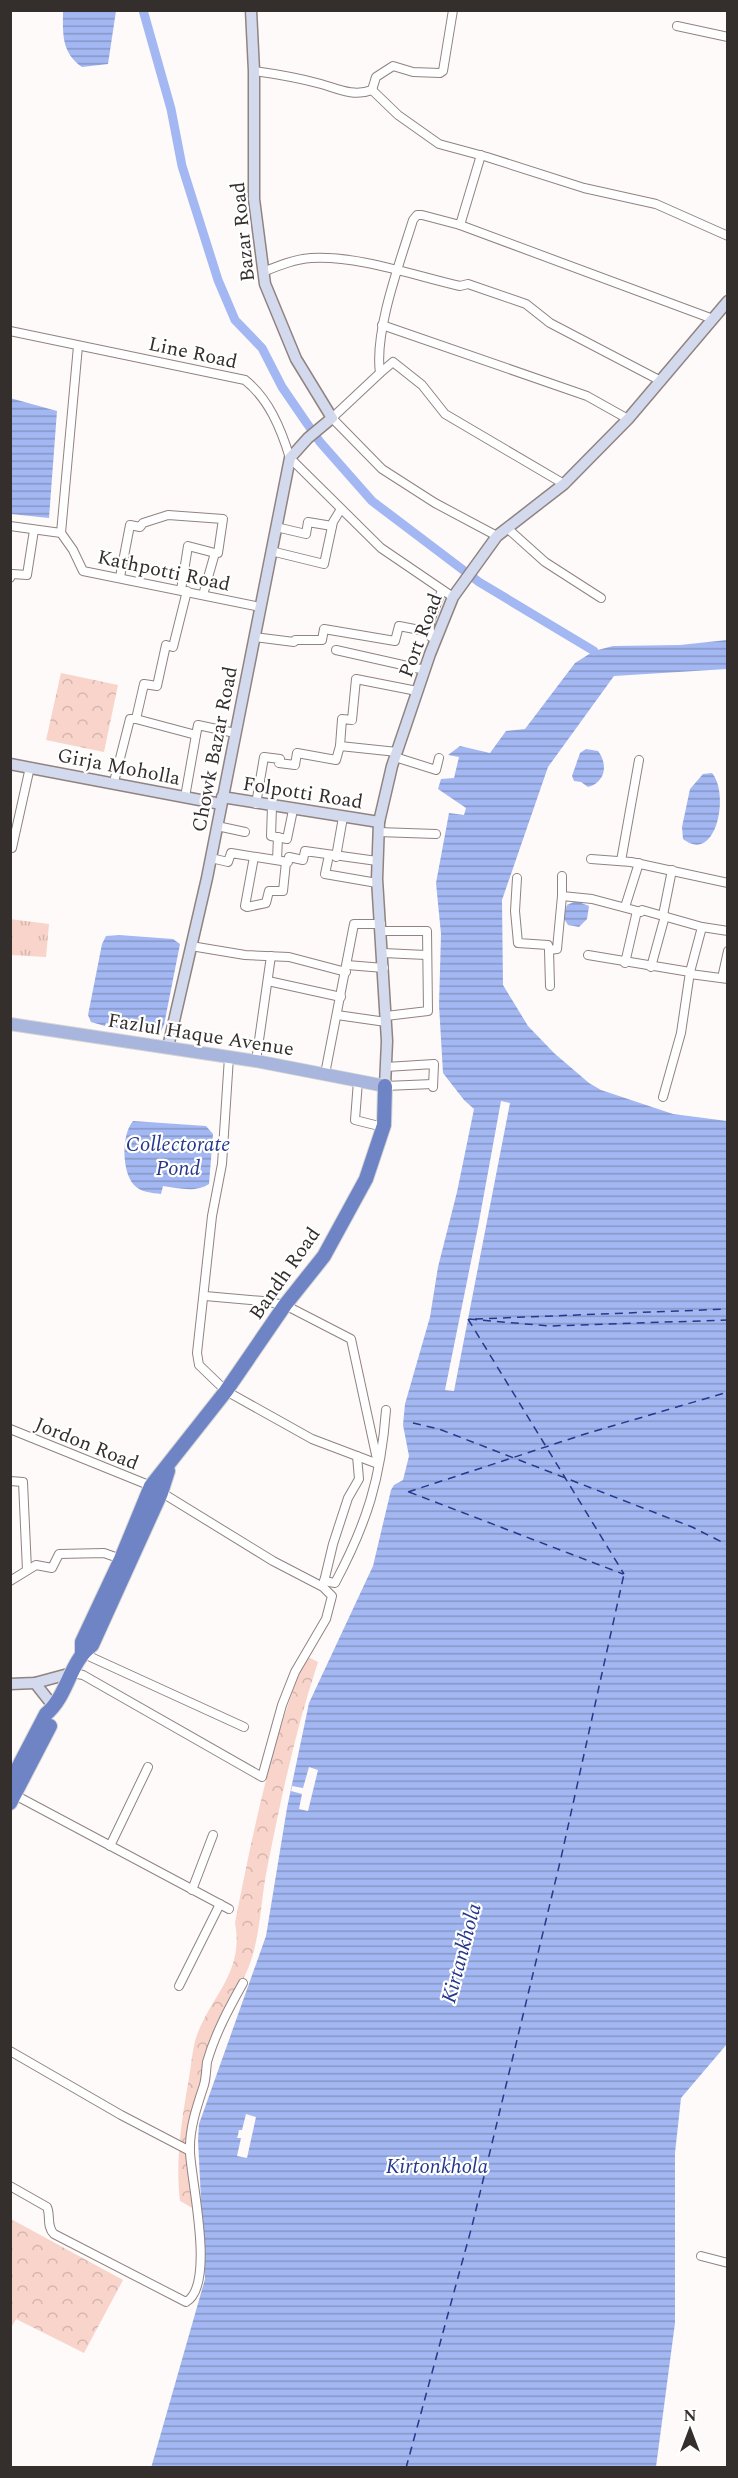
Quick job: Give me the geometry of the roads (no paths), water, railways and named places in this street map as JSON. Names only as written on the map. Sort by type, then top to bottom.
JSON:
[{"type":"highway","name":"Bandh Road","points":[[12,1794],[46,1714],[54,1707],[82,1653],[82,1642],[170,1463],[226,1391],[285,1305],[324,1256],[366,1179],[383,1126],[385,1086]]},
{"type":"highway","name":"Bandh Road","points":[[82,1653],[92,1646],[156,1490]]},
{"type":"main road","name":"Bazar Road","points":[[251,10],[254,71],[254,199],[263,272],[275,312],[296,359],[332,418]]},
{"type":"main road","name":"Port Road","points":[[385,1086],[386,1019],[377,883],[378,827],[396,754],[454,594],[496,536],[564,484],[628,419],[728,301]]},
{"type":"main road","points":[[290,458],[308,438],[332,418]]},
{"type":"main road","name":"Chowk Bazar Road","points":[[168,1047],[211,858],[290,458]]},
{"type":"main road","name":"Girja Moholla","points":[[10,764],[184,797],[222,801]]},
{"type":"main road","name":"Folpotti Road","points":[[222,801],[343,817],[378,827]]},
{"type":"main road","name":"Fazlul Haque Avenue","points":[[10,1024],[256,1061],[385,1086]]},
{"type":"main road","points":[[10,1684],[35,1683],[72,1673]]},
{"type":"main road","points":[[35,1683],[54,1707]]},
{"type":"street","points":[[254,71],[363,94],[372,90],[376,77],[393,66],[412,72],[440,73],[443,71],[453,10]]},
{"type":"street","points":[[676,26],[701,29],[728,37]]},
{"type":"street","points":[[372,90],[393,111],[428,138],[449,148],[481,155],[584,188],[656,204],[728,236]]},
{"type":"street","points":[[460,225],[481,155]]},
{"type":"street","points":[[380,373],[378,358],[382,325],[413,220],[417,215],[460,225],[713,319]]},
{"type":"street","points":[[263,272],[309,258],[337,260],[397,271],[460,286],[468,284],[526,304],[550,323],[661,381]]},
{"type":"street","points":[[382,325],[587,396],[628,419]]},
{"type":"street","name":"Line Road","points":[[10,331],[245,380],[259,392],[271,412],[290,458],[317,482],[381,548],[442,590],[454,594]]},
{"type":"street","points":[[10,526],[61,533],[78,346]]},
{"type":"street","points":[[496,536],[435,503],[382,469],[332,418],[393,362],[422,385],[445,414],[564,484]]},
{"type":"street","points":[[271,551],[324,564],[332,526],[341,509]]},
{"type":"street","points":[[120,577],[129,525],[140,527],[142,523],[168,515],[223,519],[218,553],[215,553],[203,595]]},
{"type":"street","points":[[276,527],[306,534],[308,522],[332,526]]},
{"type":"street","points":[[507,528],[545,562],[601,598]]},
{"type":"street","points":[[10,578],[12,574],[27,575],[34,530]]},
{"type":"street","name":"Kathpotti Road","points":[[61,533],[73,550],[83,571],[260,607]]},
{"type":"street","points":[[136,719],[144,684],[157,686],[166,645],[173,647],[184,590],[188,546],[215,553]]},
{"type":"street","points":[[434,645],[430,632],[430,620],[442,590]]},
{"type":"street","points":[[254,637],[294,642],[295,639],[322,640],[324,629],[395,641],[399,626],[430,632]]},
{"type":"street","points":[[336,650],[425,670]]},
{"type":"street","points":[[256,804],[264,757],[280,759],[279,763],[295,765],[297,753],[336,760],[340,746],[342,719],[352,720],[356,679],[417,691]]},
{"type":"street","points":[[114,782],[130,719],[196,735]]},
{"type":"street","points":[[184,797],[198,725],[235,733]]},
{"type":"street","points":[[340,746],[396,754],[436,770],[439,758]]},
{"type":"street","points":[[621,861],[639,760]]},
{"type":"street","points":[[10,848],[12,848],[30,767]]},
{"type":"street","points":[[272,807],[271,836],[287,839],[293,810]]},
{"type":"street","points":[[343,817],[325,874],[377,883]]},
{"type":"street","points":[[217,825],[245,832]]},
{"type":"street","points":[[378,827],[436,834]]},
{"type":"street","points":[[277,860],[278,837]]},
{"type":"street","points":[[254,857],[245,906],[247,907],[266,903],[269,891],[283,891],[286,862],[289,857],[303,860],[305,851],[378,861]]},
{"type":"street","points":[[211,858],[228,862],[231,853],[286,862]]},
{"type":"street","points":[[591,859],[639,863],[728,883]]},
{"type":"street","points":[[626,907],[639,863]]},
{"type":"street","points":[[651,967],[672,870]]},
{"type":"street","points":[[549,950],[557,949],[562,876]]},
{"type":"street","points":[[517,878],[515,911],[518,943],[548,945],[550,986]]},
{"type":"street","points":[[562,896],[592,899],[641,912],[642,910],[664,915],[702,927],[728,931]]},
{"type":"street","points":[[625,963],[637,911]]},
{"type":"street","points":[[325,1074],[354,924],[427,931],[428,1011],[386,1019],[337,1015]]},
{"type":"street","points":[[663,1097],[681,1033],[690,973],[702,927]]},
{"type":"street","points":[[191,946],[245,955],[289,957],[347,969],[384,968]]},
{"type":"street","points":[[588,955],[724,979],[728,951]]},
{"type":"street","points":[[383,953],[426,955]]},
{"type":"street","points":[[256,1061],[271,956]]},
{"type":"street","points":[[268,981],[341,997]]},
{"type":"street","points":[[229,1057],[222,1164],[212,1216],[197,1353],[199,1365],[226,1391],[312,1438],[378,1464]]},
{"type":"street","points":[[385,1086],[433,1086],[434,1064],[386,1067]]},
{"type":"street","points":[[358,1081],[355,1120],[383,1126]]},
{"type":"street","points":[[204,1296],[285,1305],[351,1339],[378,1464]]},
{"type":"street","points":[[323,1584],[335,1583],[367,1516],[376,1486],[386,1410]]},
{"type":"street","name":"Jordon Road","points":[[10,1429],[156,1490],[273,1560],[323,1584]]},
{"type":"street","points":[[323,1584],[348,1498],[359,1479],[357,1456]]},
{"type":"street","points":[[10,1480],[23,1482],[27,1570]]},
{"type":"street","points":[[10,1581],[36,1565],[52,1569],[59,1554],[104,1553],[121,1559]]},
{"type":"street","points":[[72,1673],[83,1675],[262,1778],[282,1705],[295,1672],[326,1619],[332,1596],[323,1584]]},
{"type":"street","points":[[82,1653],[244,1728]]},
{"type":"street","points":[[110,1846],[148,1767]]},
{"type":"street","points":[[12,1794],[229,1909]]},
{"type":"street","points":[[192,1890],[213,1835]]},
{"type":"street","points":[[179,1986],[220,1904]]},
{"type":"street","points":[[10,2186],[47,2207],[49,2227],[54,2234],[186,2302],[193,2295],[200,2269],[199,2215],[190,2151],[192,2122],[205,2081],[207,2063],[225,2016],[243,1983]]},
{"type":"street","points":[[10,2051],[190,2151]]},
{"type":"street","points":[[701,2256],[728,2263]]},
{"type":"water","points":[[63,11],[116,11],[108,64],[82,67],[75,61],[65,42]]},
{"type":"water","points":[[10,398],[57,411],[49,518],[11,514]]},
{"type":"water","name":"Kirtonkhola","points":[[727,640],[727,669],[614,676],[548,767],[502,900],[503,985],[528,1026],[554,1053],[589,1083],[601,1090],[673,1114],[727,1121],[727,2044],[681,2098],[675,2153],[675,2323],[656,2467],[151,2468],[205,2279],[199,2124],[266,1936],[287,1808],[309,1703],[373,1566],[391,1490],[394,1485],[403,1480],[409,1456],[403,1425],[405,1404],[430,1317],[438,1267],[457,1192],[474,1109],[443,1073],[439,1005],[441,934],[436,883],[449,813],[464,815],[466,808],[438,789],[441,779],[454,778],[459,757],[448,755],[460,746],[490,753],[506,731],[525,729],[575,663],[594,651],[613,646],[680,645]]},
{"type":"water","points":[[586,749],[598,751],[604,767],[599,781],[588,787],[581,782],[574,781],[572,776],[580,753]]},
{"type":"water","points":[[712,773],[720,796],[717,824],[704,843],[694,844],[683,839],[682,827],[690,789],[703,774]]},
{"type":"water","points":[[576,901],[589,906],[587,919],[579,927],[568,925],[563,917],[567,905]]},
{"type":"water","points":[[106,936],[173,939],[180,944],[164,1025],[160,1033],[132,1030],[132,1027],[118,1025],[118,1028],[114,1027],[114,1024],[106,1023],[105,1026],[91,1022],[88,1015],[102,944]]},
{"type":"water","name":"Collectorate Pond","points":[[133,1121],[206,1126],[213,1134],[209,1184],[192,1189],[163,1186],[161,1194],[146,1192],[134,1185],[127,1171],[124,1153],[126,1135]]},
{"type":"waterway","points":[[143,10],[171,109],[182,166],[218,280],[235,320],[262,348],[282,387],[320,442],[372,501],[479,582],[594,651]]},
{"type":"water label","name":"Kirtankhola","points":[[461,1953]]}]
